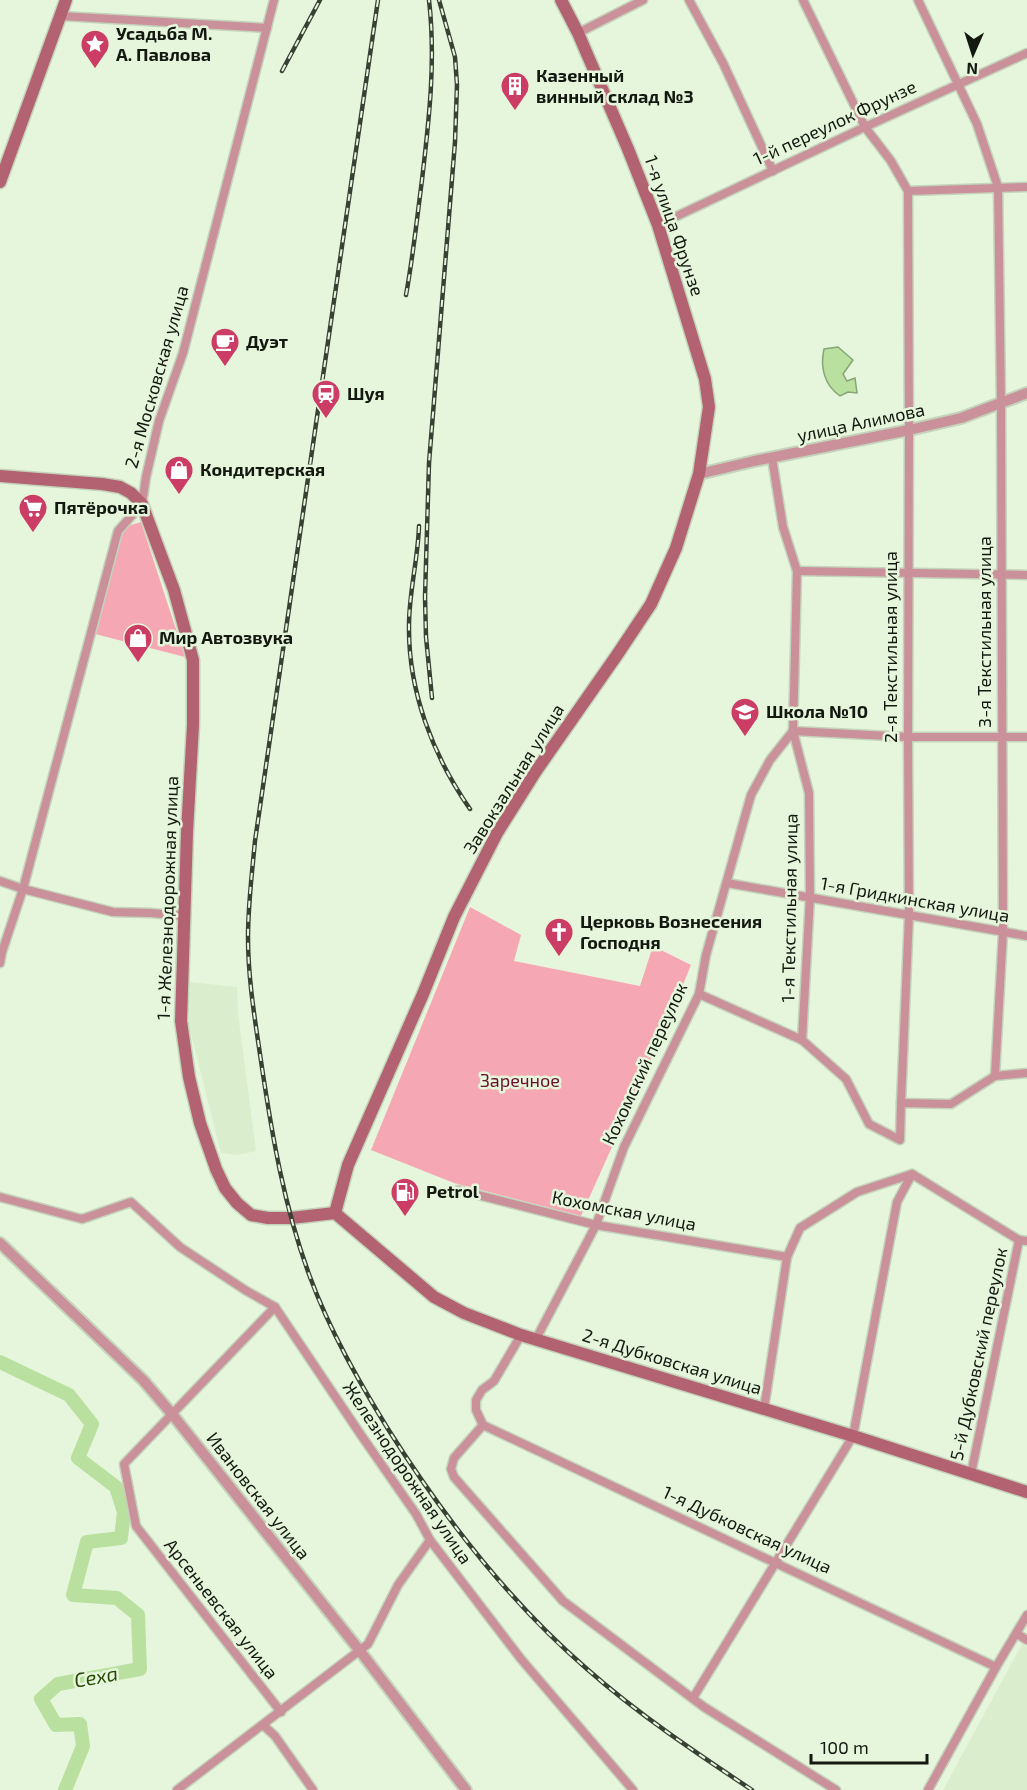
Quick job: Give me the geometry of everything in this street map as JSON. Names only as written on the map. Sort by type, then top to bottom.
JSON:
[{"type":"main road","points":[[0,182],[66,0]]},
{"type":"main road","name":"1-я улица Фрунзе","points":[[561,0],[578,33],[628,148],[658,225],[705,379],[708,407],[699,474]]},
{"type":"main road","name":"Завокзальная улица","points":[[335,1213],[348,1166],[454,917],[497,833],[651,604],[676,548],[699,474]]},
{"type":"main road","points":[[0,476],[120,487],[131,493],[142,504]]},
{"type":"main road","name":"1-я Железнодорожная улица","points":[[142,504],[174,590],[193,660],[193,725],[181,1021],[189,1077],[200,1123],[225,1188],[251,1215],[291,1218],[335,1213]]},
{"type":"main road","name":"2-я Дубковская улица","points":[[335,1213],[434,1297],[464,1313],[521,1335],[853,1436],[1027,1492]]},
{"type":"street","name":"2-я Московская улица","points":[[142,504],[159,421],[183,353],[274,0]]},
{"type":"street","points":[[578,33],[643,0]]},
{"type":"street","points":[[689,0],[723,63],[773,171]]},
{"type":"street","points":[[803,0],[865,127],[891,161],[908,191],[1027,187]]},
{"type":"street","name":"3-я Текстильная улица","points":[[918,0],[977,124],[998,187],[1004,932],[995,1076]]},
{"type":"street","points":[[61,16],[267,28]]},
{"type":"street","name":"1-й переулок Фрунзе","points":[[658,225],[1027,53]]},
{"type":"street","name":"2-я Текстильная улица","points":[[802,1040],[846,1079],[869,1124],[900,1140],[909,915],[908,191]]},
{"type":"street","name":"улица Алимова","points":[[699,474],[961,418],[1027,393]]},
{"type":"street","name":"1-я Текстильная улица","points":[[772,458],[783,527],[797,571],[793,731],[809,793],[810,897],[802,1040]]},
{"type":"street","points":[[0,963],[23,889],[118,531],[142,504]]},
{"type":"street","points":[[797,571],[1027,575]]},
{"type":"street","points":[[793,731],[908,737],[1027,737]]},
{"type":"street","name":"Кохомский переулок","points":[[536,1339],[596,1225],[624,1147],[699,994],[706,955],[751,795],[770,760],[793,731]]},
{"type":"street","points":[[0,881],[113,912],[185,915]]},
{"type":"street","name":"1-я Гридкинская улица","points":[[727,883],[1027,936]]},
{"type":"street","points":[[699,994],[802,1040]]},
{"type":"street","points":[[902,1103],[951,1104],[995,1076],[1027,1073]]},
{"type":"street","points":[[693,1698],[853,1436],[897,1202],[912,1174]]},
{"type":"street","points":[[764,1409],[787,1257],[800,1228],[857,1192],[912,1174],[1023,1240]]},
{"type":"street","name":"Кохомская улица","points":[[458,1190],[596,1225],[787,1257]]},
{"type":"street","name":"Железнодорожная улица","points":[[0,1197],[82,1219],[131,1202],[180,1248],[275,1307],[416,1514],[430,1540],[520,1659],[631,1789]]},
{"type":"street","name":"5-й Дубковский переулок","points":[[971,1474],[1023,1240]]},
{"type":"street","name":"Ивановская улица","points":[[0,1243],[143,1380],[172,1414],[466,1790]]},
{"type":"street","points":[[172,1414],[275,1307]]},
{"type":"street","points":[[521,1335],[494,1381],[482,1389],[476,1400],[476,1410],[483,1425],[454,1458],[452,1469],[454,1477],[563,1601],[704,1707],[836,1790]]},
{"type":"street","name":"Арсеньевская улица","points":[[172,1414],[124,1464],[136,1526],[281,1712]]},
{"type":"street","name":"1-я Дубковская улица","points":[[483,1425],[996,1667]]},
{"type":"street","points":[[177,1790],[360,1652],[368,1644],[398,1585],[430,1540]]},
{"type":"street","points":[[928,1790],[1027,1616]]},
{"type":"street","points":[[1017,1634],[1027,1640]]},
{"type":"street","points":[[263,1725],[275,1736],[313,1790]]},
{"type":"shaded area","points":[[838,347],[853,360],[843,374],[847,381],[855,378],[857,393],[848,392],[840,396],[830,387],[824,375],[824,349]]},
{"type":"shaded area","points":[[190,982],[237,987],[238,1013],[256,1151],[238,1155],[221,1153],[189,1026]]},
{"type":"shaded area","points":[[1022,1644],[1027,1647],[1027,1790],[943,1790]]},
{"type":"green space","points":[[141,522],[185,657],[95,634],[124,527]]},
{"type":"green space","name":"Заречное","points":[[470,907],[521,935],[514,961],[640,986],[653,946],[691,965],[581,1216],[454,1183],[371,1150]]},
{"type":"waterway","name":"Сеха","points":[[0,1362],[69,1395],[92,1424],[78,1458],[116,1487],[124,1512],[121,1538],[87,1542],[73,1595],[117,1598],[138,1615],[140,1669],[58,1684],[41,1699],[56,1725],[80,1724],[83,1746],[65,1790]]},
{"type":"railway","points":[[282,71],[320,0]]},
{"type":"railway","points":[[378,0],[255,841],[250,889],[248,953],[254,1015],[274,1143],[293,1224],[318,1297],[355,1374],[431,1494],[504,1586],[558,1643],[606,1686],[688,1747],[752,1790]]},
{"type":"railway","points":[[406,295],[417,223],[429,113],[432,68],[429,0]]},
{"type":"railway","points":[[432,698],[425,597],[429,463],[455,142],[457,85],[455,57],[439,0]]},
{"type":"railway","points":[[419,526],[409,613],[413,674],[425,722],[434,745],[470,809]]},
{"type":"place","name":"Усадьба М. А. Павлова","points":[[95,70]]},
{"type":"place","name":"Казенный винный склад №3","points":[[515,112]]},
{"type":"place","name":"Дуэт","points":[[225,368]]},
{"type":"place","name":"Шуя","points":[[326,420]]},
{"type":"place","name":"Кондитерская","points":[[179,496]]},
{"type":"place","name":"Пятёрочка","points":[[33,534]]},
{"type":"place","name":"Мир Автозвука","points":[[138,664]]},
{"type":"place","name":"Школа №10","points":[[745,738]]},
{"type":"place","name":"Церковь Вознесения Господня","points":[[559,958]]},
{"type":"place","name":"Petrol","points":[[405,1218]]}]
